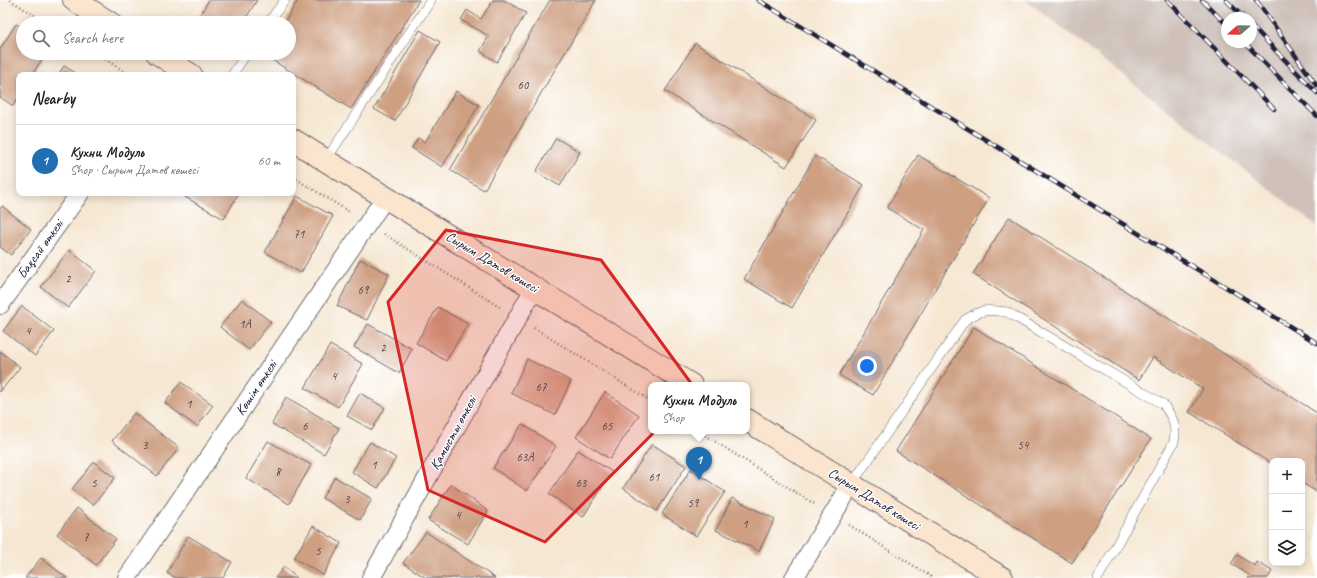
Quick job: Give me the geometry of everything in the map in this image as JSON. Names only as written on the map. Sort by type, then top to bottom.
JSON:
[{"type":"main road","points":[[74,0],[99,16]]},
{"type":"main road","points":[[165,64],[184,72]]},
{"type":"main road","name":"Сырым Датов көшесі","points":[[296,142],[385,198],[535,287],[686,382]]},
{"type":"main road","name":"Сырым Датов көшесі","points":[[750,422],[1002,578]]},
{"type":"street","name":"Бақсай өткелі","points":[[0,305],[78,196]]},
{"type":"street","name":"Көшім өткелі","points":[[127,578],[385,198]]},
{"type":"street","name":"Қамысты өткелі","points":[[371,578],[535,287]]},
{"type":"street","points":[[794,578],[851,485]]},
{"type":"lane","points":[[273,16],[285,0]]},
{"type":"lane","points":[[326,160],[431,0]]},
{"type":"lane","points":[[234,72],[242,60]]},
{"type":"lane","points":[[851,485],[966,320],[979,311],[995,310],[1007,312],[1163,404],[1174,420],[1176,431],[1174,442],[1098,578]]},
{"type":"path","points":[[10,0],[36,16]]},
{"type":"path","points":[[106,60],[125,72]]},
{"type":"path","points":[[296,179],[648,400]]},
{"type":"highlighted area","points":[[446,230],[601,260],[696,390],[545,542],[428,490],[388,302]]},
{"type":"shaded area","points":[[1026,0],[1317,0],[1317,226]]},
{"type":"building","points":[[209,0],[257,0],[247,16],[199,16]]},
{"type":"building","points":[[298,0],[419,0],[351,109],[296,75],[296,72],[291,72],[272,60],[296,60],[296,16],[288,16]]},
{"type":"building","points":[[493,0],[504,0],[526,13],[497,62],[480,51],[489,36],[461,20],[467,10],[481,19]]},
{"type":"building","points":[[550,0],[596,0],[484,190],[450,170]]},
{"type":"building","points":[[16,24],[16,60],[42,60],[34,72],[16,72],[16,101],[13,106],[0,97],[0,49]]},
{"type":"building","points":[[420,30],[440,42],[395,121],[374,109]]},
{"type":"building","points":[[695,43],[816,120],[786,167],[665,91]]},
{"type":"building","points":[[64,66],[74,72],[60,72]]},
{"type":"building","points":[[456,91],[479,105],[442,167],[412,148],[418,138],[425,142]]},
{"type":"building","points":[[556,138],[580,152],[560,186],[536,172]]},
{"type":"building","points":[[918,155],[989,198],[873,395],[839,375],[924,230],[887,208]]},
{"type":"building","points":[[815,156],[864,185],[792,308],[744,279]]},
{"type":"building","points":[[186,196],[237,196],[224,219]]},
{"type":"building","points":[[297,196],[333,216],[301,273],[265,252]]},
{"type":"building","points":[[2,206],[31,229],[11,255],[0,247],[0,209]]},
{"type":"building","points":[[1009,217],[1317,413],[1317,492],[1305,485],[1305,458],[1269,458],[1269,462],[1189,412],[1203,389],[1153,357],[1139,380],[973,274]]},
{"type":"building","points":[[69,250],[96,271],[68,308],[41,287]]},
{"type":"building","points":[[360,259],[389,274],[367,320],[337,306]]},
{"type":"building","points":[[242,299],[271,322],[249,350],[220,327]]},
{"type":"building","points":[[22,306],[54,331],[35,356],[3,331]]},
{"type":"building","points":[[438,307],[468,324],[446,361],[416,343]]},
{"type":"building","points":[[368,324],[412,349],[399,373],[354,347]]},
{"type":"building","points":[[974,327],[1151,439],[1072,563],[896,451]]},
{"type":"building","points":[[330,345],[363,364],[338,407],[305,388]]},
{"type":"building","points":[[0,351],[20,367],[0,392]]},
{"type":"building","points":[[527,359],[571,381],[555,415],[511,393]]},
{"type":"building","points":[[181,382],[213,405],[197,427],[165,403]]},
{"type":"building","points":[[605,392],[639,415],[610,459],[576,437]]},
{"type":"building","points":[[360,393],[385,408],[372,430],[347,416]]},
{"type":"building","points":[[286,397],[339,428],[324,454],[272,424]]},
{"type":"building","points":[[134,413],[179,448],[157,476],[112,441]]},
{"type":"building","points":[[522,424],[556,446],[527,491],[493,468]]},
{"type":"building","points":[[268,441],[311,465],[289,504],[246,478]]},
{"type":"building","points":[[370,442],[396,458],[378,488],[352,472]]},
{"type":"building","points":[[652,444],[686,466],[657,511],[623,488]]},
{"type":"building","points":[[578,450],[612,472],[583,517],[549,494]]},
{"type":"building","points":[[94,462],[115,478],[93,505],[72,489]]},
{"type":"building","points":[[691,469],[725,492],[696,536],[662,514]]},
{"type":"building","points":[[335,477],[372,499],[360,520],[322,498]]},
{"type":"building","points":[[451,484],[488,511],[468,544],[428,520]]},
{"type":"building","points":[[732,498],[775,519],[759,551],[716,530]]},
{"type":"building","points":[[77,508],[116,539],[96,565],[57,534]]},
{"type":"building","points":[[313,526],[341,543],[323,575],[294,558]]},
{"type":"building","points":[[426,532],[495,578],[426,578],[403,563]]},
{"type":"building","points":[[188,536],[232,562],[223,578],[176,578],[167,573]]},
{"type":"building","points":[[1237,555],[1255,566],[1257,562],[1272,571],[1268,578],[1248,578],[1249,575],[1231,564]]},
{"type":"building","points":[[41,558],[67,578],[25,578]]},
{"type":"building","points":[[284,567],[297,578],[275,578]]},
{"type":"railway","points":[[758,0],[1317,343]]},
{"type":"railway","points":[[1167,0],[1274,109]]},
{"type":"railway","points":[[1202,0],[1221,19]]},
{"type":"railway","points":[[1226,0],[1238,12]]},
{"type":"railway","points":[[1256,0],[1317,86]]},
{"type":"railway","points":[[1257,31],[1317,93]]},
{"type":"railway","points":[[1250,48],[1317,116]]},
{"type":"place","name":"Кухни Модуль","points":[[699,480]]}]
